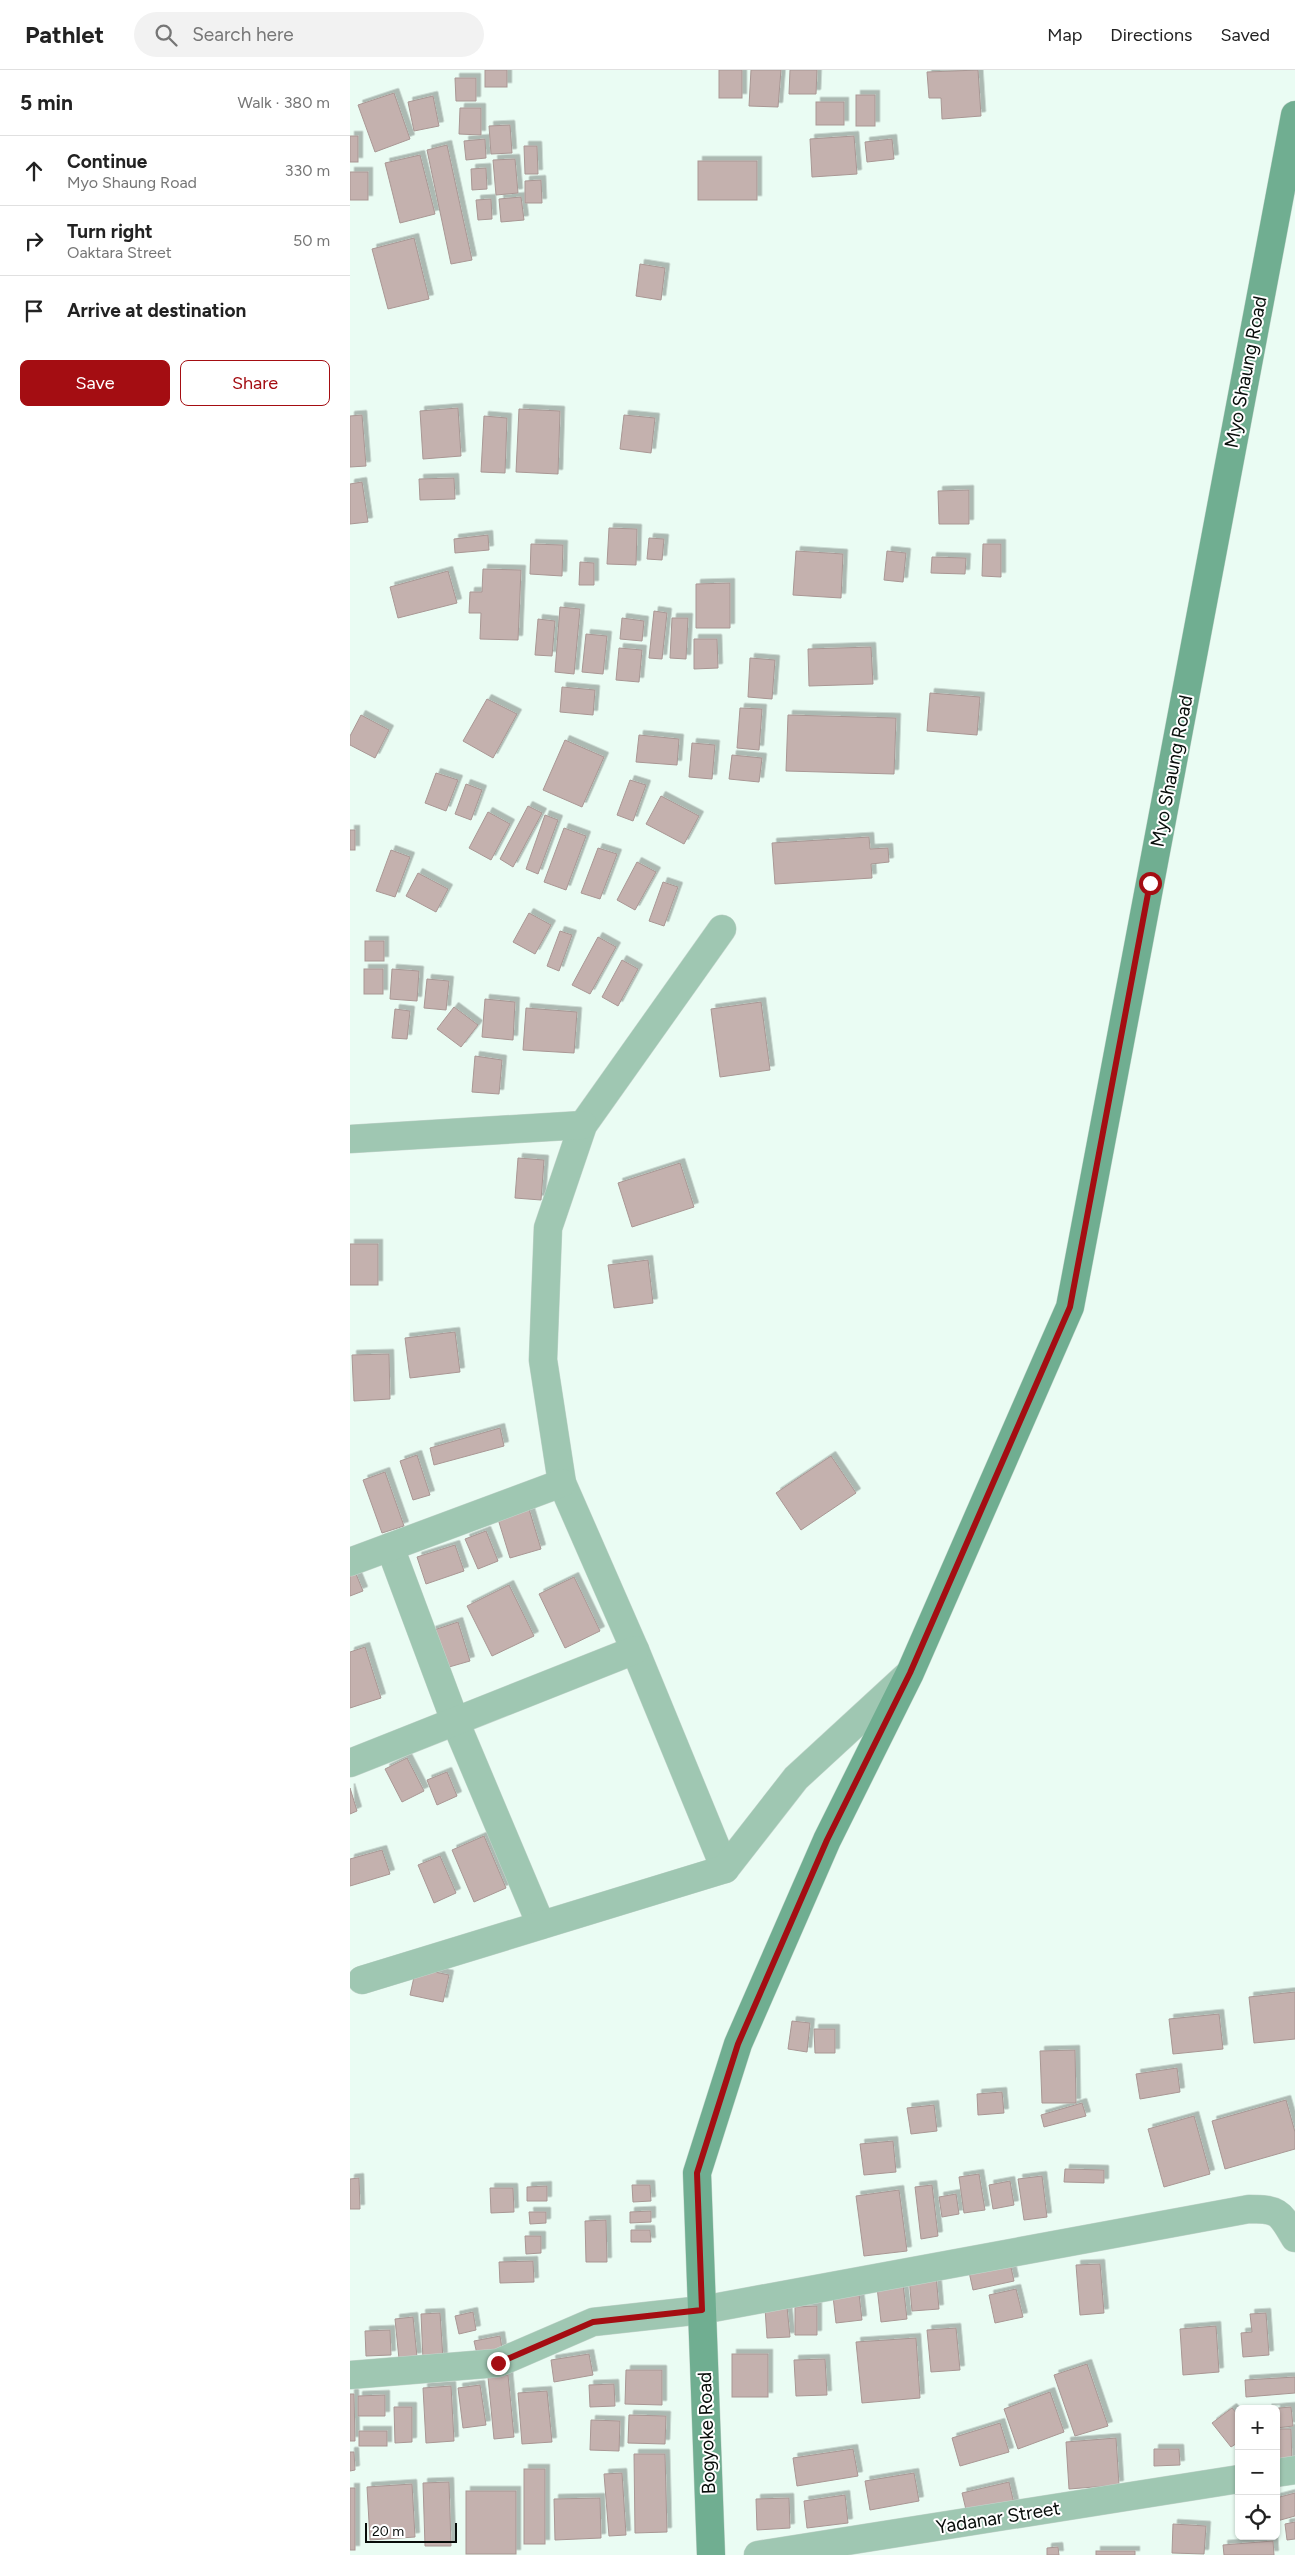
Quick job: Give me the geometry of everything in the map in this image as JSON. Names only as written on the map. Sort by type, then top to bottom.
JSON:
[{"type":"street","name":"Myo Shaung Road","points":[[702,2310],[697,2173],[735,2053],[827,1840],[910,1673],[1070,1307],[1295,115]]},
{"type":"street","points":[[722,929],[583,1125],[548,1228],[543,1360],[562,1483],[635,1650],[725,1869]]},
{"type":"street","points":[[350,1139],[583,1125]]},
{"type":"street","points":[[350,1562],[562,1483]]},
{"type":"street","points":[[390,1547],[455,1721],[541,1925]]},
{"type":"street","points":[[350,1763],[635,1650]]},
{"type":"street","points":[[362,1980],[725,1869],[796,1778],[910,1673]]},
{"type":"street","points":[[350,2374],[498,2363],[593,2322],[702,2310],[1249,2208],[1271,2208],[1281,2214],[1295,2238]]},
{"type":"street","name":"Bogyoke Road","points":[[702,2310],[711,2555]]},
{"type":"street","points":[[1280,2472],[1295,2470]]},
{"type":"street","name":"Yadanar Street","points":[[758,2555],[1235,2480]]},
{"type":"building","points":[[485,70],[507,70],[507,87],[485,87]]},
{"type":"building","points":[[719,70],[742,70],[742,98],[719,98]]},
{"type":"building","points":[[751,70],[781,70],[778,107],[749,106]]},
{"type":"building","points":[[790,70],[817,70],[816,94],[789,94]]},
{"type":"building","points":[[978,70],[981,116],[942,119],[941,98],[929,98],[927,72]]},
{"type":"building","points":[[455,78],[476,78],[476,101],[456,101]]},
{"type":"building","points":[[394,93],[410,139],[375,152],[358,105]]},
{"type":"building","points":[[856,95],[875,95],[875,126],[856,126]]},
{"type":"building","points":[[433,96],[439,126],[414,131],[408,102]]},
{"type":"building","points":[[816,102],[844,102],[844,125],[816,125]]},
{"type":"building","points":[[460,108],[481,108],[481,135],[459,134]]},
{"type":"building","points":[[510,125],[512,153],[491,154],[489,126]]},
{"type":"building","points":[[350,136],[358,136],[358,162],[350,162]]},
{"type":"building","points":[[854,136],[857,174],[812,177],[810,139]]},
{"type":"building","points":[[485,139],[486,158],[466,160],[464,141]]},
{"type":"building","points":[[892,139],[894,159],[867,162],[865,142]]},
{"type":"building","points":[[447,145],[472,260],[451,264],[427,150]]},
{"type":"building","points":[[524,146],[537,146],[538,174],[525,174]]},
{"type":"building","points":[[420,155],[435,214],[400,223],[385,163]]},
{"type":"building","points":[[515,159],[518,193],[496,195],[493,160]]},
{"type":"building","points":[[698,161],[757,161],[757,200],[698,200]]},
{"type":"building","points":[[486,168],[487,189],[472,190],[471,169]]},
{"type":"building","points":[[350,172],[368,172],[368,200],[350,200]]},
{"type":"building","points":[[541,180],[542,203],[525,203],[525,181]]},
{"type":"building","points":[[521,197],[524,220],[501,222],[499,199]]},
{"type":"building","points":[[491,199],[492,219],[478,220],[476,200]]},
{"type":"building","points":[[414,238],[429,299],[388,309],[372,249]]},
{"type":"building","points":[[640,264],[665,268],[661,300],[636,296]]},
{"type":"building","points":[[458,408],[461,456],[423,459],[420,411]]},
{"type":"building","points":[[519,409],[560,411],[558,474],[516,472]]},
{"type":"building","points":[[362,415],[366,466],[350,467],[350,416]]},
{"type":"building","points":[[624,415],[655,418],[651,453],[620,449]]},
{"type":"building","points":[[484,416],[507,418],[505,473],[481,472]]},
{"type":"building","points":[[454,478],[455,499],[420,500],[419,479]]},
{"type":"building","points":[[362,482],[368,522],[350,524],[350,484]]},
{"type":"building","points":[[969,490],[969,524],[939,524],[938,491]]},
{"type":"building","points":[[609,528],[637,529],[636,565],[607,564]]},
{"type":"building","points":[[488,535],[489,550],[455,553],[454,539]]},
{"type":"building","points":[[649,538],[664,539],[662,560],[647,559]]},
{"type":"building","points":[[531,544],[563,545],[562,576],[530,574]]},
{"type":"building","points":[[983,544],[1001,544],[1001,577],[982,576]]},
{"type":"building","points":[[796,551],[843,554],[841,598],[793,595]]},
{"type":"building","points":[[887,551],[906,553],[903,582],[884,580]]},
{"type":"building","points":[[932,557],[966,558],[965,574],[931,573]]},
{"type":"building","points":[[580,562],[594,563],[594,585],[579,585]]},
{"type":"building","points":[[483,569],[521,570],[518,640],[480,639],[481,613],[469,613],[470,592],[482,592]]},
{"type":"building","points":[[448,571],[457,603],[398,618],[390,587]]},
{"type":"building","points":[[730,583],[730,628],[696,628],[696,584]]},
{"type":"building","points":[[560,607],[580,609],[574,674],[555,672]]},
{"type":"building","points":[[654,611],[667,613],[662,659],[649,658]]},
{"type":"building","points":[[622,618],[644,621],[642,641],[620,639]]},
{"type":"building","points":[[672,618],[688,618],[686,659],[670,658]]},
{"type":"building","points":[[538,619],[555,621],[552,656],[535,655]]},
{"type":"building","points":[[586,634],[607,636],[603,674],[582,672]]},
{"type":"building","points":[[694,639],[717,639],[718,668],[694,669]]},
{"type":"building","points":[[871,647],[873,684],[809,686],[808,649]]},
{"type":"building","points":[[619,648],[642,650],[639,682],[616,680]]},
{"type":"building","points":[[750,658],[775,660],[772,699],[748,697]]},
{"type":"building","points":[[562,687],[595,690],[593,715],[560,712]]},
{"type":"building","points":[[930,693],[980,697],[977,735],[927,731]]},
{"type":"building","points":[[487,699],[517,714],[493,758],[463,741]]},
{"type":"building","points":[[740,708],[762,709],[759,750],[737,748]]},
{"type":"building","points":[[361,715],[389,730],[375,758],[350,745],[350,736]]},
{"type":"building","points":[[788,715],[896,718],[894,774],[786,771]]},
{"type":"building","points":[[639,735],[679,739],[677,765],[636,762]]},
{"type":"building","points":[[565,740],[604,757],[582,807],[543,790]]},
{"type":"building","points":[[692,743],[715,745],[712,779],[689,777]]},
{"type":"building","points":[[732,755],[762,758],[759,782],[729,779]]},
{"type":"building","points":[[436,773],[458,780],[446,811],[425,803]]},
{"type":"building","points":[[630,780],[646,785],[633,821],[617,815]]},
{"type":"building","points":[[466,784],[482,790],[471,820],[455,814]]},
{"type":"building","points":[[661,796],[699,816],[684,844],[646,824]]},
{"type":"building","points":[[528,806],[542,813],[513,867],[500,859]]},
{"type":"building","points":[[488,812],[510,824],[491,860],[469,848]]},
{"type":"building","points":[[545,815],[558,820],[538,874],[526,869]]},
{"type":"building","points":[[564,828],[586,836],[566,890],[544,882]]},
{"type":"building","points":[[350,830],[355,830],[355,850],[350,850]]},
{"type":"building","points":[[869,837],[870,849],[888,848],[889,862],[871,864],[872,878],[775,884],[772,843]]},
{"type":"building","points":[[598,848],[617,854],[600,899],[581,893]]},
{"type":"building","points":[[391,850],[410,857],[395,897],[376,891]]},
{"type":"building","points":[[637,862],[656,872],[635,910],[617,900]]},
{"type":"building","points":[[418,873],[448,889],[436,912],[406,896]]},
{"type":"building","points":[[663,882],[678,887],[664,926],[649,921]]},
{"type":"building","points":[[529,913],[551,925],[535,954],[513,942]]},
{"type":"building","points":[[560,931],[572,935],[559,971],[547,966]]},
{"type":"building","points":[[598,937],[616,947],[590,994],[572,985]]},
{"type":"building","points":[[365,941],[384,941],[384,961],[365,961]]},
{"type":"building","points":[[622,960],[638,969],[618,1006],[602,997]]},
{"type":"building","points":[[364,969],[383,969],[383,994],[364,994]]},
{"type":"building","points":[[392,969],[419,971],[417,1001],[390,999]]},
{"type":"building","points":[[427,979],[449,981],[446,1010],[424,1008]]},
{"type":"building","points":[[485,999],[515,1002],[513,1040],[482,1037]]},
{"type":"building","points":[[761,1002],[770,1070],[720,1077],[711,1009]]},
{"type":"building","points":[[454,1007],[478,1025],[461,1047],[437,1029]]},
{"type":"building","points":[[526,1008],[577,1012],[574,1053],[523,1050]]},
{"type":"building","points":[[395,1009],[410,1011],[407,1039],[392,1038]]},
{"type":"building","points":[[475,1056],[502,1060],[499,1094],[472,1092]]},
{"type":"building","points":[[518,1158],[544,1160],[541,1200],[515,1198]]},
{"type":"building","points":[[680,1163],[694,1207],[632,1227],[618,1183]]},
{"type":"building","points":[[350,1244],[378,1244],[378,1285],[350,1285]]},
{"type":"building","points":[[648,1260],[653,1303],[614,1308],[608,1265]]},
{"type":"building","points":[[455,1332],[460,1372],[410,1378],[405,1338]]},
{"type":"building","points":[[389,1354],[390,1399],[354,1401],[352,1355]]},
{"type":"building","points":[[500,1428],[504,1446],[434,1465],[430,1448]]},
{"type":"building","points":[[417,1455],[430,1495],[413,1500],[400,1461]]},
{"type":"building","points":[[831,1456],[856,1493],[801,1530],[776,1493]]},
{"type":"building","points":[[385,1472],[404,1526],[382,1533],[363,1480]]},
{"type":"building","points":[[529,1509],[541,1549],[510,1558],[498,1519]]},
{"type":"building","points":[[486,1531],[498,1561],[478,1569],[465,1539]]},
{"type":"building","points":[[455,1545],[464,1571],[426,1584],[417,1557]]},
{"type":"building","points":[[356,1574],[363,1591],[350,1596],[350,1576]]},
{"type":"building","points":[[574,1577],[600,1631],[565,1648],[539,1594]]},
{"type":"building","points":[[509,1585],[534,1636],[492,1656],[467,1606]]},
{"type":"building","points":[[458,1622],[470,1661],[442,1669],[431,1631]]},
{"type":"building","points":[[365,1647],[381,1698],[350,1708],[350,1652]]},
{"type":"building","points":[[407,1758],[424,1791],[402,1802],[385,1769]]},
{"type":"building","points":[[447,1772],[457,1796],[437,1805],[427,1780]]},
{"type":"building","points":[[350,1788],[357,1811],[350,1814]]},
{"type":"building","points":[[484,1836],[506,1888],[474,1902],[452,1850]]},
{"type":"building","points":[[382,1850],[390,1874],[350,1886],[350,1859]]},
{"type":"building","points":[[440,1856],[456,1893],[434,1903],[418,1865]]},
{"type":"building","points":[[416,1968],[449,1975],[443,2002],[410,1995]]},
{"type":"building","points":[[1295,1992],[1295,2039],[1254,2043],[1249,1997]]},
{"type":"building","points":[[1219,2014],[1223,2049],[1173,2054],[1169,2019]]},
{"type":"building","points":[[792,2021],[810,2023],[807,2052],[788,2049]]},
{"type":"building","points":[[814,2029],[835,2029],[835,2053],[815,2053]]},
{"type":"building","points":[[1075,2050],[1076,2103],[1042,2103],[1040,2051]]},
{"type":"building","points":[[1177,2068],[1180,2092],[1140,2099],[1136,2074]]},
{"type":"building","points":[[1002,2092],[1004,2113],[978,2115],[977,2094]]},
{"type":"building","points":[[1286,2100],[1295,2132],[1295,2149],[1225,2169],[1212,2121]]},
{"type":"building","points":[[1082,2103],[1086,2116],[1044,2127],[1041,2115]]},
{"type":"building","points":[[934,2105],[937,2131],[911,2134],[907,2108]]},
{"type":"building","points":[[1194,2116],[1210,2174],[1164,2187],[1148,2129]]},
{"type":"building","points":[[893,2141],[896,2172],[864,2175],[860,2144]]},
{"type":"building","points":[[1065,2169],[1104,2170],[1104,2183],[1064,2182]]},
{"type":"building","points":[[979,2174],[985,2210],[964,2213],[959,2177]]},
{"type":"building","points":[[1042,2176],[1047,2217],[1024,2220],[1018,2179]]},
{"type":"building","points":[[359,2178],[360,2209],[350,2209],[350,2179]]},
{"type":"building","points":[[1010,2181],[1014,2205],[993,2209],[989,2185]]},
{"type":"building","points":[[632,2185],[650,2185],[651,2201],[633,2202]]},
{"type":"building","points":[[932,2185],[938,2236],[921,2239],[915,2187]]},
{"type":"building","points":[[547,2186],[547,2201],[527,2201],[527,2187]]},
{"type":"building","points":[[490,2188],[513,2188],[514,2212],[491,2213]]},
{"type":"building","points":[[899,2190],[907,2251],[864,2256],[856,2196]]},
{"type":"building","points":[[956,2194],[959,2214],[942,2217],[939,2197]]},
{"type":"building","points":[[651,2211],[651,2222],[630,2223],[630,2212]]},
{"type":"building","points":[[529,2212],[546,2212],[546,2223],[530,2224]]},
{"type":"building","points":[[606,2220],[607,2262],[586,2262],[585,2221]]},
{"type":"building","points":[[631,2230],[650,2230],[651,2242],[631,2242]]},
{"type":"building","points":[[525,2236],[541,2236],[541,2253],[526,2254]]},
{"type":"building","points":[[533,2261],[534,2282],[500,2283],[499,2262]]},
{"type":"building","points":[[1010,2263],[1014,2281],[973,2290],[969,2272]]},
{"type":"building","points":[[1100,2264],[1104,2313],[1080,2315],[1076,2265]]},
{"type":"building","points":[[936,2275],[939,2309],[912,2311],[909,2277]]},
{"type":"building","points":[[903,2284],[907,2319],[881,2322],[877,2287]]},
{"type":"building","points":[[1016,2289],[1023,2317],[995,2323],[989,2295]]},
{"type":"building","points":[[859,2294],[862,2320],[836,2323],[833,2296]]},
{"type":"building","points":[[817,2306],[817,2335],[795,2335],[795,2307]]},
{"type":"building","points":[[787,2307],[790,2337],[767,2338],[765,2308]]},
{"type":"building","points":[[473,2312],[476,2330],[459,2334],[455,2316]]},
{"type":"building","points":[[440,2313],[443,2359],[423,2360],[421,2314]]},
{"type":"building","points":[[1266,2313],[1269,2355],[1243,2357],[1241,2333],[1252,2332],[1250,2314]]},
{"type":"building","points":[[413,2317],[417,2357],[399,2359],[395,2319]]},
{"type":"building","points":[[1216,2326],[1219,2372],[1183,2375],[1180,2329]]},
{"type":"building","points":[[956,2328],[960,2370],[931,2372],[927,2330]]},
{"type":"building","points":[[390,2330],[391,2355],[366,2356],[365,2331]]},
{"type":"building","points":[[500,2336],[502,2349],[477,2354],[474,2341]]},
{"type":"building","points":[[916,2338],[920,2398],[862,2403],[856,2342]]},
{"type":"building","points":[[589,2354],[593,2375],[554,2382],[551,2360]]},
{"type":"building","points":[[732,2354],[768,2354],[768,2397],[732,2397]]},
{"type":"building","points":[[825,2359],[827,2395],[796,2396],[794,2360]]},
{"type":"building","points":[[1087,2364],[1108,2426],[1075,2436],[1054,2375]]},
{"type":"building","points":[[626,2370],[662,2370],[662,2405],[625,2404]]},
{"type":"building","points":[[508,2375],[514,2437],[494,2439],[488,2377]]},
{"type":"building","points":[[1295,2377],[1295,2393],[1246,2397],[1245,2380]]},
{"type":"building","points":[[614,2384],[615,2406],[590,2407],[589,2385]]},
{"type":"building","points":[[480,2385],[486,2425],[463,2428],[458,2388]]},
{"type":"building","points":[[451,2386],[454,2441],[426,2443],[423,2388]]},
{"type":"building","points":[[547,2391],[552,2442],[522,2444],[518,2393]]},
{"type":"building","points":[[1050,2392],[1064,2432],[1018,2449],[1004,2409]]},
{"type":"building","points":[[350,2394],[354,2394],[355,2441],[350,2441]]},
{"type":"building","points":[[385,2395],[385,2416],[358,2416],[358,2396]]},
{"type":"building","points":[[394,2407],[412,2407],[412,2442],[395,2443]]},
{"type":"building","points":[[1291,2407],[1293,2426],[1280,2428],[1280,2408]]},
{"type":"building","points":[[1232,2408],[1235,2411],[1235,2444],[1231,2447],[1212,2423]]},
{"type":"building","points":[[629,2415],[666,2416],[665,2444],[628,2443]]},
{"type":"building","points":[[591,2420],[620,2421],[619,2451],[590,2450]]},
{"type":"building","points":[[1000,2423],[1009,2452],[960,2466],[952,2438]]},
{"type":"building","points":[[1280,2429],[1291,2429],[1292,2465],[1280,2465]]},
{"type":"building","points":[[359,2431],[387,2431],[387,2446],[359,2446]]},
{"type":"building","points":[[1116,2438],[1119,2485],[1069,2489],[1066,2442]]},
{"type":"building","points":[[853,2449],[858,2476],[797,2486],[793,2458]]},
{"type":"building","points":[[1154,2449],[1179,2449],[1180,2465],[1154,2466]]},
{"type":"building","points":[[350,2452],[354,2452],[355,2470],[350,2471]]},
{"type":"building","points":[[634,2454],[665,2454],[667,2532],[635,2533]]},
{"type":"building","points":[[524,2469],[545,2469],[545,2544],[524,2544]]},
{"type":"building","points":[[622,2473],[626,2535],[609,2536],[604,2474]]},
{"type":"building","points":[[914,2473],[919,2501],[870,2510],[865,2481]]},
{"type":"building","points":[[449,2482],[451,2546],[425,2546],[423,2483]]},
{"type":"building","points":[[1009,2482],[1015,2508],[968,2518],[962,2493]]},
{"type":"building","points":[[412,2484],[415,2537],[370,2540],[367,2487]]},
{"type":"building","points":[[350,2488],[355,2488],[355,2550],[350,2550]]},
{"type":"building","points":[[466,2491],[516,2491],[516,2554],[466,2554]]},
{"type":"building","points":[[1295,2493],[1295,2516],[1280,2520],[1280,2497]]},
{"type":"building","points":[[845,2495],[848,2523],[807,2528],[804,2501]]},
{"type":"building","points":[[600,2498],[601,2538],[555,2540],[554,2499]]},
{"type":"building","points":[[789,2498],[790,2528],[757,2530],[756,2499]]},
{"type":"building","points":[[1295,2522],[1295,2539],[1287,2540],[1285,2524]]},
{"type":"building","points":[[1173,2524],[1206,2526],[1204,2554],[1172,2553]]},
{"type":"building","points":[[1273,2541],[1274,2555],[1224,2555],[1223,2545]]},
{"type":"building","points":[[1058,2547],[1059,2555],[1047,2555],[1047,2548]]},
{"type":"building","points":[[1096,2551],[1135,2551],[1135,2555],[1096,2555]]},
{"type":"route","points":[[498,2363],[593,2322],[702,2310],[697,2173],[738,2044],[827,1840],[910,1673],[1070,1307],[1150,883]]}]
